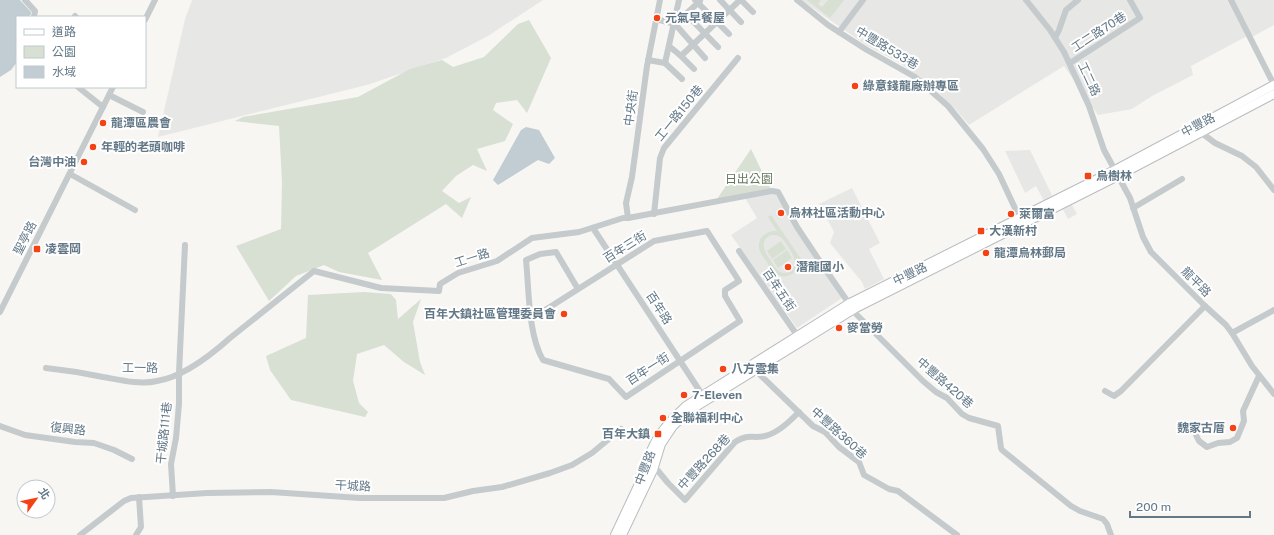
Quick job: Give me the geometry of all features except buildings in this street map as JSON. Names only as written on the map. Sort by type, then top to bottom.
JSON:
[{"type":"main road","name":"中豐路","points":[[1116,173],[1192,129],[1274,85]]},
{"type":"main road","name":"中豐路","points":[[622,535],[654,466],[661,444],[673,426],[704,398],[852,306],[1116,173],[1202,132],[1274,94]]},
{"type":"main road","name":"中豐路","points":[[615,535],[648,467],[648,460],[655,441],[668,422],[686,406],[704,398]]},
{"type":"street","points":[[25,0],[35,10],[34,16]]},
{"type":"street","points":[[146,18],[155,0]]},
{"type":"street","name":"中央街","points":[[628,218],[626,202],[632,177],[648,60],[660,0]]},
{"type":"street","points":[[665,63],[679,0]]},
{"type":"street","points":[[720,0],[742,22]]},
{"type":"street","points":[[681,56],[741,0],[753,12]]},
{"type":"street","name":"中豐路533巷","points":[[797,0],[839,32],[867,50],[915,77],[948,106],[983,149],[999,174],[1021,221]]},
{"type":"street","points":[[839,32],[863,0]]},
{"type":"street","name":"工二路","points":[[1026,0],[1055,38],[1070,64],[1090,106],[1104,150],[1116,173]]},
{"type":"street","points":[[1055,38],[1066,10],[1078,0]]},
{"type":"street","name":"工二路70巷","points":[[1070,64],[1140,18],[1130,0]]},
{"type":"street","points":[[1231,0],[1274,85]]},
{"type":"street","points":[[674,24],[698,1],[729,34]]},
{"type":"street","points":[[686,14],[718,47]]},
{"type":"street","points":[[656,19],[674,24],[705,58]]},
{"type":"street","points":[[669,46],[694,70]]},
{"type":"street","name":"工一路150巷","points":[[654,214],[660,158],[664,148],[738,58]]},
{"type":"street","points":[[648,60],[665,63],[682,79]]},
{"type":"street","points":[[79,88],[102,107]]},
{"type":"street","name":"聖亭路","points":[[0,312],[112,88]]},
{"type":"street","points":[[109,95],[143,112]]},
{"type":"street","points":[[1192,129],[1202,132],[1215,143],[1242,156],[1256,167],[1274,190]]},
{"type":"street","name":"龍平路","points":[[1116,173],[1130,198],[1143,237],[1151,252],[1219,318],[1232,333],[1259,376],[1274,394]]},
{"type":"street","points":[[70,174],[135,210]]},
{"type":"street","points":[[1133,208],[1182,179]]},
{"type":"street","name":"工一路","points":[[46,368],[141,382],[156,382],[194,366],[218,349],[314,271],[381,288],[439,291],[440,284],[458,272],[498,261],[532,238],[579,232],[624,218],[654,214],[772,191],[778,192],[797,227],[852,306]]},
{"type":"street","name":"百年路","points":[[593,228],[704,398]]},
{"type":"street","name":"百年三街","points":[[531,319],[654,241],[707,231],[739,281],[725,290],[725,296],[740,321]]},
{"type":"street","name":"干城路111巷","points":[[173,496],[170,464],[176,438],[180,404],[179,373],[185,245]]},
{"type":"street","name":"百年五街","points":[[739,251],[799,339]]},
{"type":"street","points":[[531,319],[526,260],[540,254],[556,252],[578,289]]},
{"type":"street","name":"中豐路420巷","points":[[852,306],[857,315],[923,381],[936,392],[947,398],[965,416],[998,426],[1000,448],[1002,450],[1071,506],[1080,511],[1103,519],[1107,524],[1111,535]]},
{"type":"street","points":[[1105,391],[1114,396],[1121,391],[1205,306]]},
{"type":"street","points":[[1232,333],[1274,310]]},
{"type":"street","name":"百年一街","points":[[531,319],[537,351],[543,360],[609,379],[626,397],[740,321]]},
{"type":"street","name":"中豐路360巷","points":[[753,368],[816,428],[825,432],[839,447],[859,462],[864,474],[889,489],[898,491],[957,535]]},
{"type":"street","points":[[1196,435],[1199,441],[1207,447],[1218,443],[1230,442],[1237,438],[1244,421],[1243,411],[1259,376]]},
{"type":"street","name":"中豐路268巷","points":[[654,466],[668,484],[685,500],[735,442],[744,437],[766,436],[781,428],[799,412]]},
{"type":"street","name":"復興路","points":[[0,426],[25,435],[94,443],[132,458]]},
{"type":"street","name":"干城路","points":[[80,535],[124,501],[139,497],[207,493],[270,492],[360,498],[444,498],[473,490],[502,487],[572,465],[592,453],[621,429]]},
{"type":"street","points":[[136,535],[141,528],[139,497]]},
{"type":"shaded area","points":[[192,0],[543,0],[488,36],[446,58],[367,85],[158,137],[185,19]]},
{"type":"shaded area","points":[[801,0],[1274,0],[1274,25],[1252,37],[1251,34],[1191,66],[1193,75],[1152,96],[1132,109],[1098,115],[1064,66],[969,125],[932,87],[898,62],[866,45]]},
{"type":"shaded area","points":[[1030,150],[1052,195],[1044,201],[1036,186],[1025,193],[1005,151]]},
{"type":"shaded area","points":[[852,188],[880,243],[869,249],[884,279],[865,289],[862,282],[830,243],[834,232],[819,204]]},
{"type":"shaded area","name":"潛龍國小","points":[[775,194],[842,298],[797,328],[731,235],[757,218],[745,198]]},
{"type":"shaded area","points":[[1071,203],[1077,214],[1068,219],[1062,208]]},
{"type":"green space","points":[[807,0],[821,0],[818,4],[822,7],[828,0],[844,0],[830,18]]},
{"type":"green space","points":[[529,20],[551,58],[527,113],[517,100],[496,103],[493,110],[513,124],[505,141],[477,149],[487,171],[473,165],[456,176],[442,191],[459,203],[471,197],[462,218],[446,204],[368,253],[382,280],[339,272],[324,265],[296,276],[269,301],[236,246],[281,229],[282,182],[279,126],[235,121],[243,117],[358,97],[410,69],[442,60],[453,67],[484,57],[518,24]]},
{"type":"green space","name":"日出公園","points":[[751,149],[771,190],[717,199]]},
{"type":"green space","points":[[771,215],[805,265],[801,267],[800,265],[796,271],[790,275],[779,276],[776,274],[760,252],[759,244],[761,238],[767,233],[777,231],[768,217]],"holes":[[[771,235],[778,236],[782,239],[792,254],[795,265],[791,272],[783,273],[778,271],[767,254],[764,244],[767,238]]]},
{"type":"green space","points":[[781,241],[786,249],[772,259],[767,251]]},
{"type":"green space","points":[[787,250],[792,258],[778,268],[773,260]]},
{"type":"green space","points":[[364,292],[391,294],[396,300],[398,319],[421,299],[413,322],[420,362],[425,375],[404,362],[384,345],[357,354],[353,381],[359,403],[368,412],[365,417],[291,400],[270,370],[266,356],[306,338],[308,295]]},
{"type":"water","points":[[0,0],[20,0],[31,12],[31,14],[29,16],[16,16],[16,63],[11,70],[0,77]]},
{"type":"water","points":[[526,127],[539,130],[555,158],[549,164],[538,160],[498,185],[493,180],[521,130]]},
{"type":"place","name":"元氣早餐屋","points":[[657,18]]},
{"type":"place","name":"綠意錢龍廠辦專區","points":[[855,86]]},
{"type":"place","name":"龍潭區農會","points":[[103,123]]},
{"type":"place","name":"年輕的老頭咖啡","points":[[93,147]]},
{"type":"place","name":"台灣中油","points":[[84,162]]},
{"type":"place","name":"烏樹林","points":[[1088,176]]},
{"type":"place","name":"烏林社區活動中心","points":[[781,213]]},
{"type":"place","name":"萊爾富","points":[[1011,214]]},
{"type":"place","name":"大漢新村","points":[[981,231]]},
{"type":"place","name":"凌雲岡","points":[[37,249]]},
{"type":"place","name":"龍潭烏林郵局","points":[[986,253]]},
{"type":"place","name":"潛龍國小","points":[[788,267]]},
{"type":"place","name":"百年大鎮社區管理委員會","points":[[564,314]]},
{"type":"place","name":"麥當勞","points":[[839,328]]},
{"type":"place","name":"八方雲集","points":[[723,369]]},
{"type":"place","name":"7-Eleven","points":[[684,395]]},
{"type":"place","name":"全聯福利中心","points":[[663,418]]},
{"type":"place","name":"魏家古厝","points":[[1233,428]]},
{"type":"place","name":"百年大鎮","points":[[658,434]]}]
